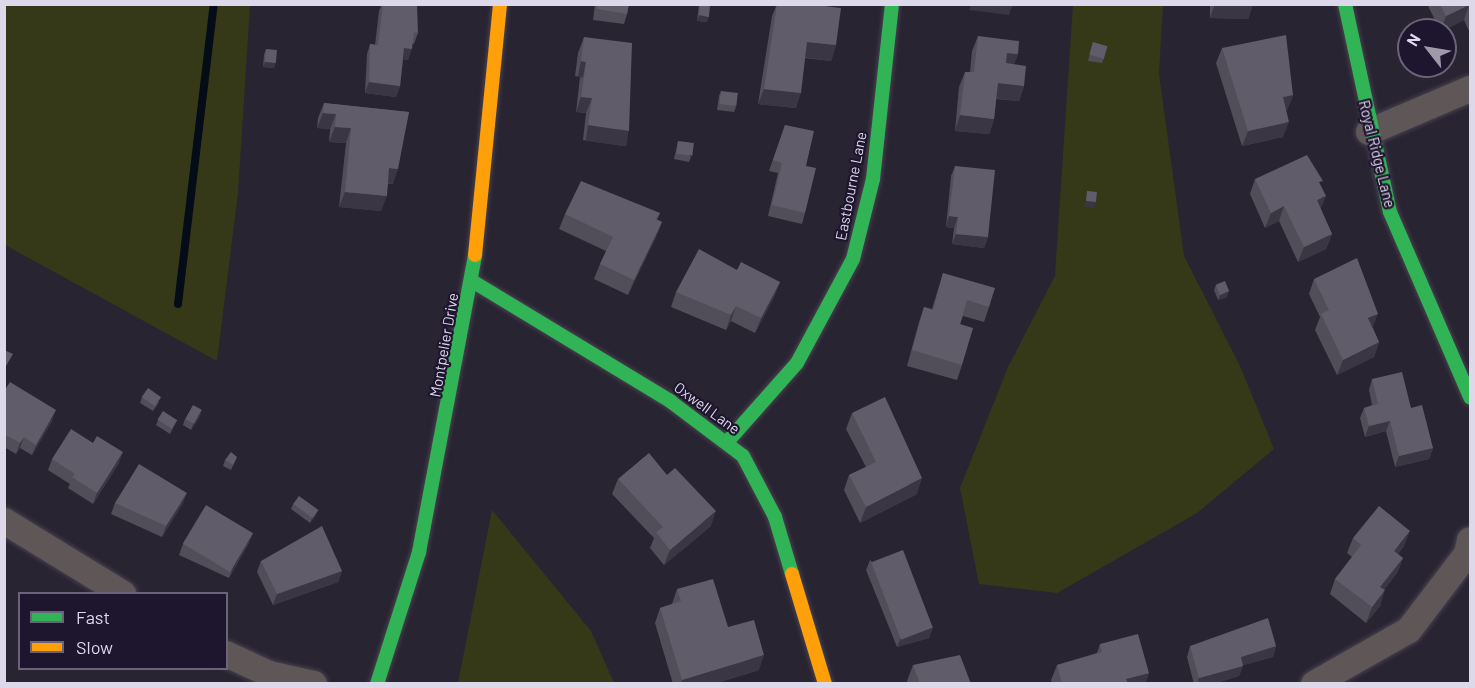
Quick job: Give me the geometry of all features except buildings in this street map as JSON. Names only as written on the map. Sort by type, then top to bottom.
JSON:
[{"type":"street","name":"Montpelier Drive","points":[[377,684],[419,552],[472,281],[500,4]]},
{"type":"street","name":"Eastbourne Lane","points":[[728,441],[796,363],[853,259],[873,179],[892,4]]},
{"type":"street","name":"Royal Ridge Lane","points":[[1345,4],[1369,132],[1390,212],[1470,397]]},
{"type":"street","points":[[1369,132],[1470,89]]},
{"type":"street","name":"Oxwell Lane","points":[[472,281],[568,335],[728,441],[764,490],[825,684]]},
{"type":"street","points":[[4,521],[120,592]]},
{"type":"street","points":[[1314,684],[1409,630],[1467,554],[1470,540]]},
{"type":"street","points":[[228,655],[269,674],[314,684]]},
{"type":"green space","points":[[4,5],[250,5],[238,193],[217,361],[5,245]]},
{"type":"green space","points":[[1073,5],[1163,5],[1159,74],[1184,256],[1240,366],[1274,449],[1197,513],[1057,593],[979,584],[960,488],[1008,367],[1055,276]]},
{"type":"green space","points":[[492,510],[591,631],[614,683],[458,683]]},
{"type":"waterway","points":[[178,304],[214,4]]},
{"type":"traffic: fast","points":[[728,441],[797,363],[853,259],[873,179],[892,4]]},
{"type":"traffic: fast","points":[[1345,4],[1390,212],[1470,397]]},
{"type":"traffic: fast","points":[[377,684],[419,552],[475,255]]},
{"type":"traffic: fast","points":[[472,281],[670,401],[743,456],[775,517],[792,574]]},
{"type":"traffic: slow","points":[[475,255],[500,4]]},
{"type":"traffic: slow","points":[[792,574],[825,684]]}]
